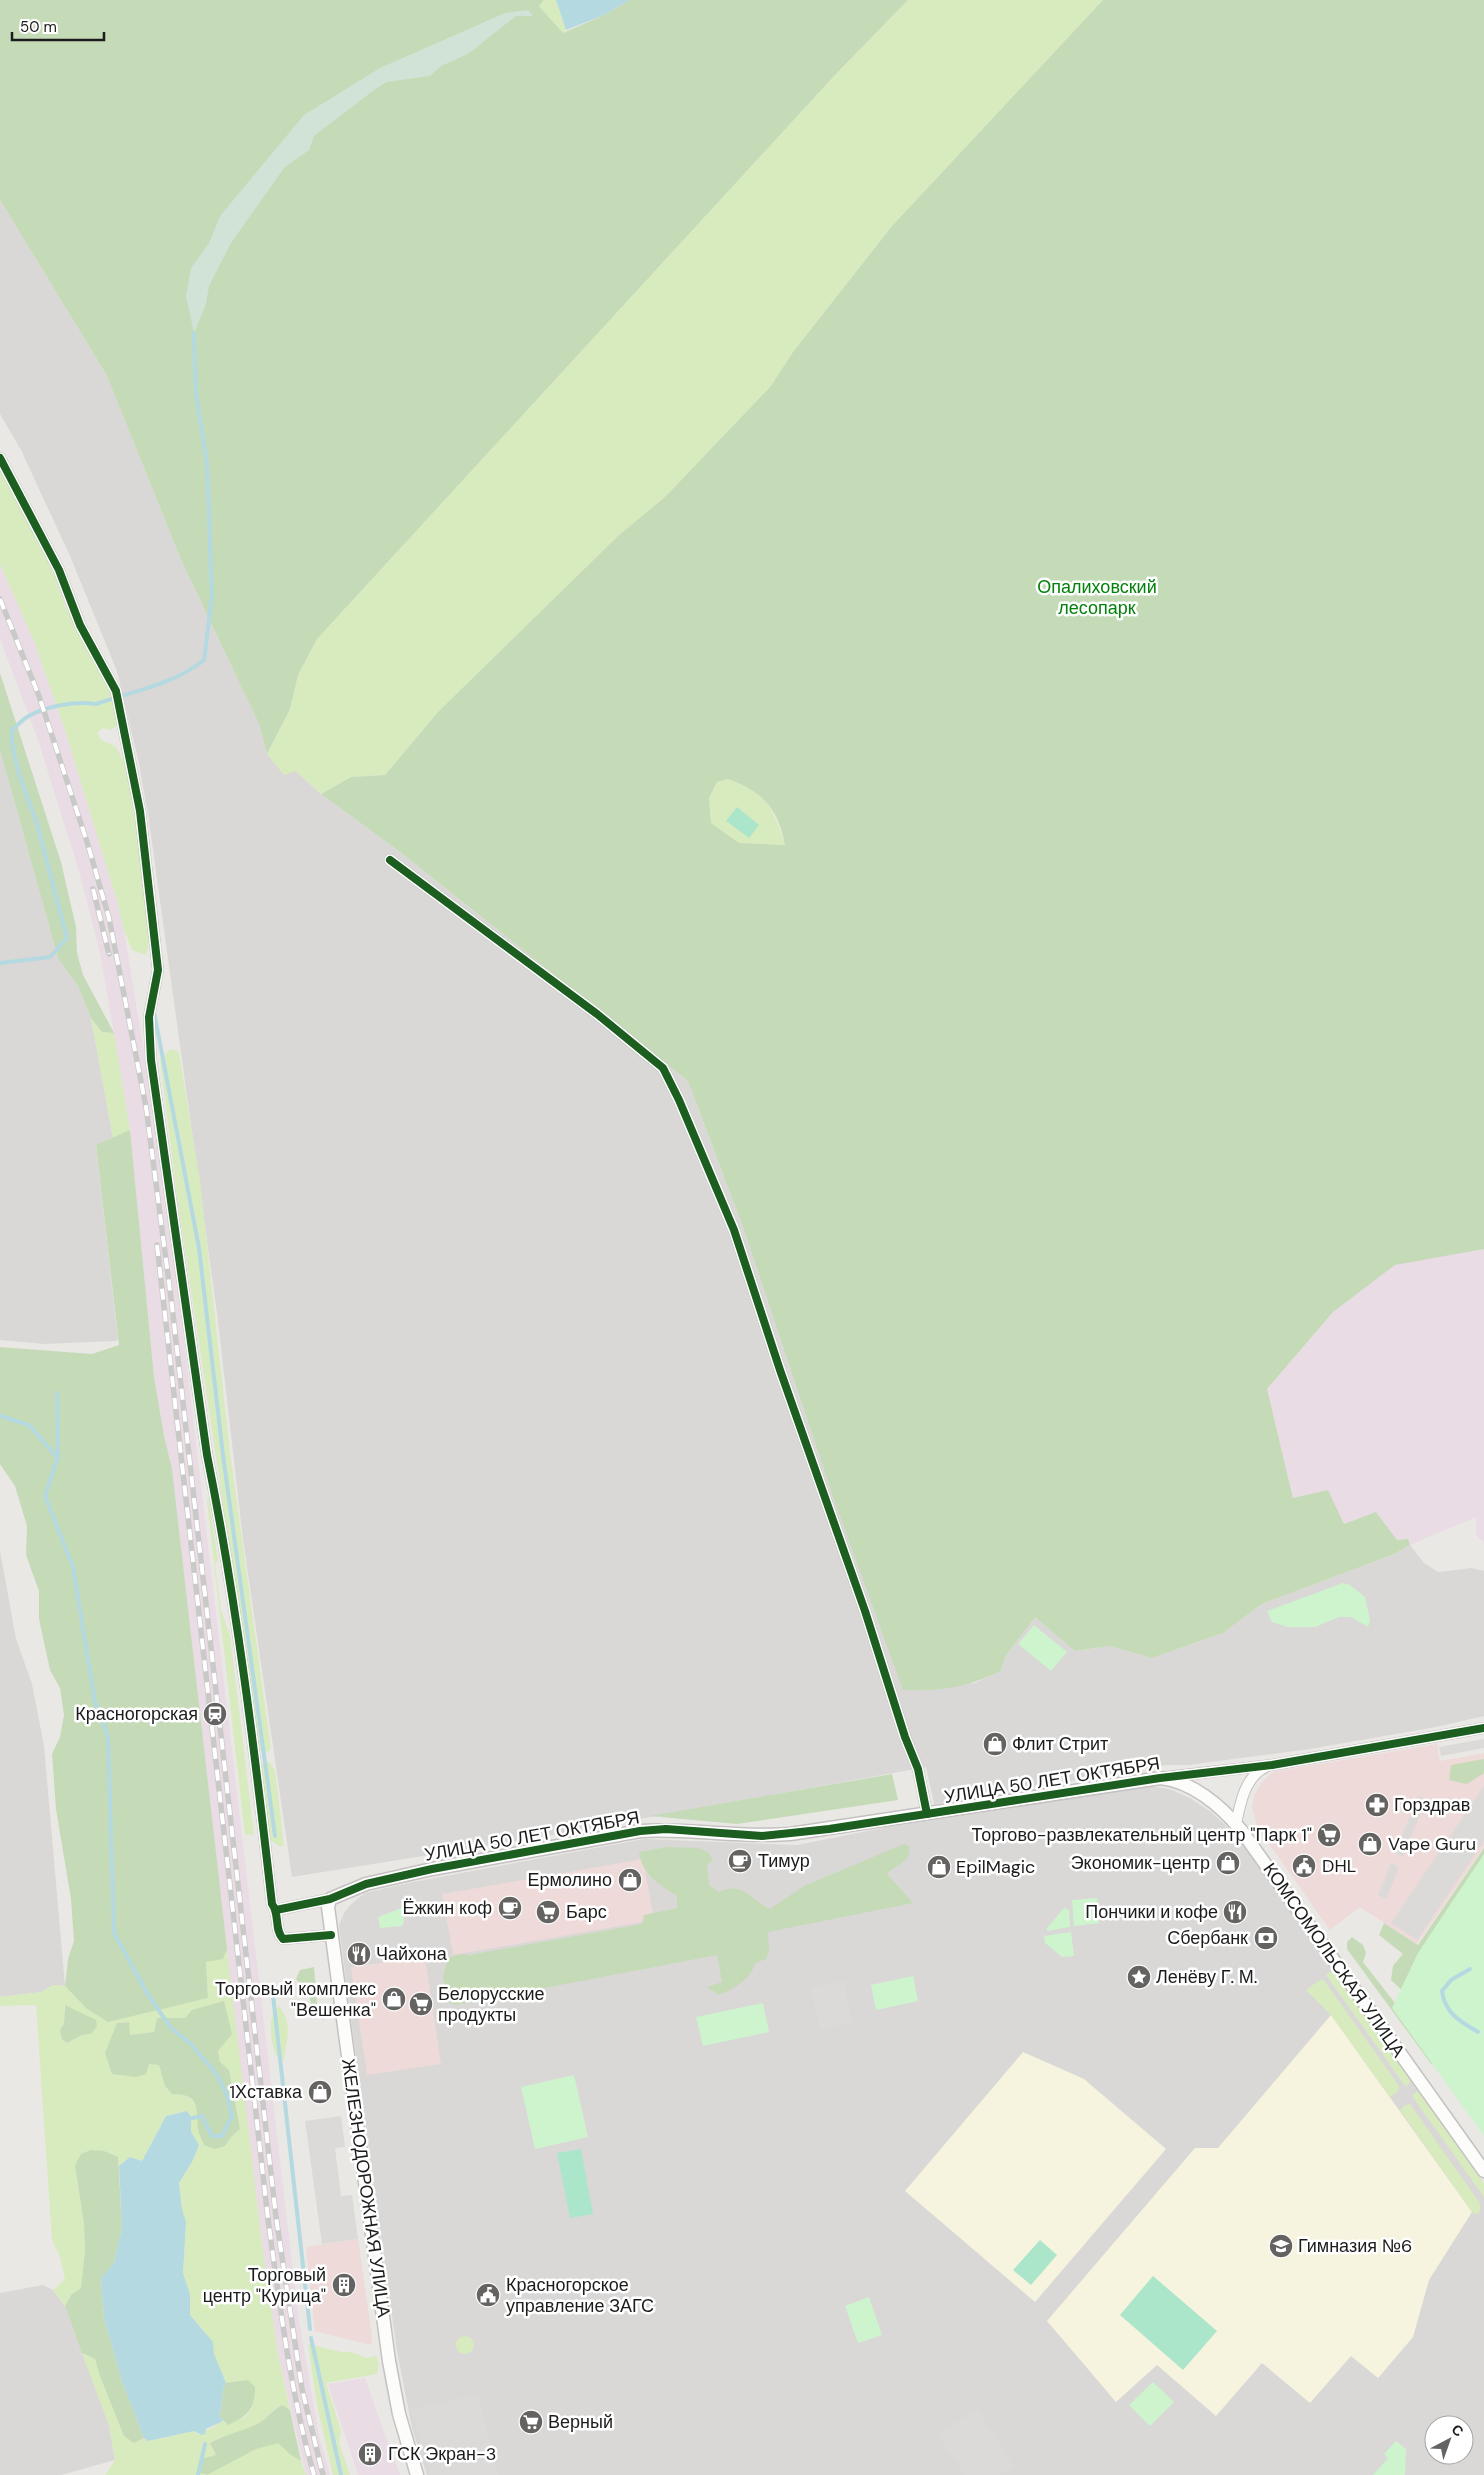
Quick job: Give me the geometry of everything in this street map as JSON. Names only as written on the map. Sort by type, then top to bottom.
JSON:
[{"type":"street","points":[[0,458],[59,570],[80,625],[116,691],[140,811],[158,970],[149,1016],[151,1060],[207,1455],[219,1511],[241,1653],[272,1904],[276,1910],[279,1933],[283,1939],[331,1935]]},
{"type":"street","points":[[390,860],[597,1014],[663,1068],[679,1100],[734,1230],[802,1435],[865,1611],[904,1737],[918,1769],[927,1814]]},
{"type":"street","name":"УЛИЦА 50 ЛЕТ ОКТЯБРЯ","points":[[330,1899],[366,1884],[432,1869],[640,1831],[666,1829],[762,1836],[829,1829],[1160,1778],[1272,1765],[1484,1728]]},
{"type":"street","points":[[1236,1824],[1241,1800],[1249,1783],[1260,1770],[1272,1765]]},
{"type":"street","name":"КОМСОМОЛЬСКАЯ УЛИЦА","points":[[1160,1778],[1170,1779],[1190,1787],[1218,1807],[1236,1824],[1484,2171]]},
{"type":"street","points":[[276,1910],[330,1899]]},
{"type":"street","name":"ЖЕЛЕЗНОДОРОЖНАЯ УЛИЦА","points":[[330,1899],[328,1908],[331,1935],[389,2361],[399,2414],[417,2475]]},
{"type":"shaded area","points":[[0,200],[106,374],[182,562],[259,724],[267,754],[296,771],[321,794],[400,852],[688,1081],[744,1230],[833,1497],[972,1684],[1000,1672],[1005,1655],[1035,1617],[1075,1651],[1110,1646],[1152,1658],[1223,1633],[1262,1604],[1392,1555],[1410,1545],[1424,1563],[1438,1572],[1472,1568],[1484,1571],[1484,1716],[1436,1727],[1310,1749],[1188,1765],[1166,1765],[934,1804],[926,1767],[541,1837],[292,1877],[243,1539],[217,1313],[149,821],[139,763],[117,671],[70,556],[21,450],[0,414]]},
{"type":"shaded area","points":[[0,564],[34,641],[65,730],[118,904],[124,930],[147,1070],[181,1314],[298,2314],[319,2436],[330,2475],[306,2475],[278,2354],[262,2244],[228,1966],[172,1469],[164,1436],[154,1377],[130,1130],[114,1033],[99,948],[78,868],[38,740],[0,639]]},
{"type":"shaded area","points":[[0,750],[58,958],[78,986],[91,1018],[113,1138],[96,1146],[118,1340],[115,1341],[45,1344],[0,1340]]},
{"type":"shaded area","points":[[1471,1249],[1484,1249],[1484,1543],[1476,1535],[1476,1517],[1410,1545],[1408,1539],[1397,1540],[1376,1512],[1344,1524],[1293,1498],[1267,1389],[1333,1312],[1395,1265]]},
{"type":"shaded area","points":[[0,1551],[16,1639],[32,1684],[44,1746],[65,1986],[53,1985],[42,1992],[0,1997]]},
{"type":"shaded area","points":[[1484,1739],[1484,1748],[1441,1756],[1439,1747]]},
{"type":"shaded area","points":[[1437,1744],[1440,1761],[1484,1753],[1484,1847],[1417,1944],[1360,1907],[1330,1930],[1257,1827],[1252,1807],[1255,1794],[1262,1782],[1271,1773],[1278,1771]]},
{"type":"shaded area","points":[[1152,1786],[1172,1790],[1190,1798],[1211,1812],[1235,1834],[1484,2184],[1484,2475],[427,2475],[412,2428],[397,2351],[339,1925],[344,1913],[350,1905],[365,1893],[408,1883],[644,1839],[797,1845],[903,1824]]},
{"type":"shaded area","points":[[1484,1786],[1484,1841],[1417,1940],[1391,1923]]},
{"type":"shaded area","points":[[1418,1796],[1426,1800],[1403,1857],[1395,1853]]},
{"type":"shaded area","points":[[643,1859],[654,1920],[453,1955],[442,1894]]},
{"type":"shaded area","points":[[1391,1863],[1399,1867],[1386,1899],[1378,1895]]},
{"type":"shaded area","name":"Торговый комплекс \"Вешенка\"","points":[[425,1957],[441,2064],[367,2075],[351,1967]]},
{"type":"shaded area","points":[[844,1981],[852,2022],[820,2029],[811,1988]]},
{"type":"shaded area","name":"Гимназия №6","points":[[1331,2015],[1472,2212],[1429,2280],[1413,2337],[1378,2378],[1351,2356],[1310,2403],[1262,2363],[1216,2416],[1157,2365],[1116,2402],[1047,2321],[1195,2148],[1218,2148]]},
{"type":"shaded area","points":[[1023,2052],[1084,2079],[1166,2149],[1035,2302],[905,2191]]},
{"type":"shaded area","points":[[341,2116],[345,2147],[335,2148],[341,2196],[352,2195],[358,2239],[322,2244],[305,2121]]},
{"type":"shaded area","points":[[358,2239],[372,2337],[371,2345],[315,2331],[306,2247]]},
{"type":"shaded area","points":[[43,2285],[53,2290],[65,2306],[109,2425],[115,2460],[61,2475],[0,2475],[0,2293]]},
{"type":"shaded area","points":[[365,2378],[400,2475],[358,2475],[328,2384]]},
{"type":"shaded area","points":[[478,2394],[499,2475],[431,2475],[411,2410]]},
{"type":"shaded area","points":[[977,2409],[1014,2466],[1000,2475],[964,2475],[937,2434]]},
{"type":"green space","points":[[0,0],[544,0],[539,6],[563,33],[604,15],[630,0],[908,0],[834,76],[317,639],[298,675],[290,709],[267,754],[259,724],[182,562],[106,374],[0,200]]},
{"type":"green space","points":[[544,0],[556,0],[566,30],[563,33],[539,6]]},
{"type":"green space","points":[[908,0],[1103,0],[892,226],[793,352],[771,386],[666,496],[618,536],[438,712],[385,775],[351,777],[321,794],[296,771],[284,775],[267,754],[290,709],[298,675],[317,639],[834,76]]},
{"type":"green space","name":"Опалиховский лесопарк","points":[[1103,0],[1484,0],[1484,1249],[1395,1265],[1333,1312],[1267,1389],[1293,1498],[1328,1490],[1344,1524],[1376,1512],[1397,1540],[1408,1539],[1410,1545],[1392,1555],[1262,1604],[1223,1633],[1152,1658],[1110,1646],[1075,1651],[1035,1617],[1006,1655],[1000,1672],[964,1685],[942,1689],[917,1690],[903,1690],[833,1497],[744,1230],[688,1081],[400,852],[321,794],[351,777],[385,775],[438,712],[618,536],[666,496],[771,386],[793,352],[892,226]],"holes":[[[728,779],[760,796],[773,811],[785,845],[739,843],[711,823],[709,798],[717,782]]]},
{"type":"green space","points":[[528,10],[533,16],[516,16],[468,54],[441,66],[430,76],[387,82],[314,136],[309,150],[284,168],[231,243],[209,286],[206,304],[194,333],[186,296],[191,268],[209,243],[220,216],[304,115],[380,68],[505,13]]},
{"type":"green space","points":[[0,467],[55,576],[65,606],[102,670],[112,692],[117,726],[110,730],[103,728],[97,733],[101,740],[115,746],[127,765],[151,933],[146,955],[132,950],[124,930],[118,904],[65,730],[34,641],[0,564]]},
{"type":"green space","points":[[0,673],[61,862],[76,927],[77,953],[83,975],[114,1033],[102,1032],[91,1018],[78,986],[58,958],[0,750]]},
{"type":"green space","points":[[728,779],[752,790],[767,803],[777,821],[785,845],[738,843],[711,823],[709,798],[717,782]]},
{"type":"green space","points":[[737,807],[759,825],[749,838],[726,821]]},
{"type":"green space","points":[[91,1018],[102,1032],[114,1033],[130,1130],[113,1138]]},
{"type":"green space","points":[[170,1049],[179,1052],[200,1181],[230,1452],[271,1749],[268,1752],[260,1751],[177,1197],[160,1060]]},
{"type":"green space","points":[[130,1130],[154,1377],[164,1436],[172,1469],[227,1949],[223,1959],[206,1962],[208,1998],[108,2022],[86,2008],[65,1986],[68,1959],[74,1941],[71,1899],[56,1809],[52,1754],[60,1737],[64,1715],[60,1688],[50,1670],[39,1619],[39,1591],[26,1555],[27,1526],[15,1486],[0,1464],[0,1347],[92,1354],[119,1345],[96,1145]]},
{"type":"green space","points":[[209,1499],[218,1560],[215,1564],[221,1610],[230,1635],[254,1834],[245,1835],[207,1501]]},
{"type":"green space","points":[[1343,1583],[1350,1585],[1365,1597],[1370,1620],[1368,1627],[1351,1617],[1339,1617],[1315,1627],[1288,1627],[1272,1622],[1267,1611]]},
{"type":"green space","points":[[1034,1625],[1067,1652],[1051,1671],[1018,1644]]},
{"type":"green space","points":[[1484,1759],[1484,1773],[1467,1784],[1449,1780],[1451,1765]]},
{"type":"green space","points":[[269,1762],[275,1770],[284,1845],[281,1847],[269,1839],[261,1769],[263,1763]]},
{"type":"green space","points":[[892,1774],[898,1800],[737,1824],[650,1816]]},
{"type":"green space","points":[[904,1844],[909,1846],[910,1851],[906,1860],[887,1874],[913,1903],[768,1932],[769,1951],[766,1959],[755,1963],[750,1974],[741,1983],[718,1995],[707,1987],[722,1982],[717,1955],[455,2005],[448,2000],[443,1977],[448,1958],[460,1954],[470,1955],[642,1924],[644,1915],[677,1908],[677,1896],[664,1888],[647,1873],[639,1852],[668,1847],[699,1848],[709,1853],[713,1861],[707,1864],[709,1885],[719,1892],[727,1889],[740,1890],[770,1909],[804,1886]]},
{"type":"green space","points":[[1484,1848],[1484,1923],[1404,1992],[1391,1980],[1393,1966],[1403,1954],[1379,1935],[1384,1923],[1418,1945]]},
{"type":"green space","points":[[1484,1854],[1484,2136],[1392,2008],[1418,1953]]},
{"type":"green space","points":[[1097,1898],[1099,1923],[1074,1926],[1072,1900]]},
{"type":"green space","points":[[402,1908],[404,1921],[402,1926],[380,1928],[378,1917]]},
{"type":"green space","points":[[1064,1908],[1069,1910],[1070,1927],[1047,1931],[1047,1928]]},
{"type":"green space","points":[[1071,1932],[1074,1956],[1062,1957],[1045,1943],[1044,1936]]},
{"type":"green space","points":[[1352,1937],[1363,1945],[1366,1953],[1363,1962],[1437,2057],[1432,2065],[1347,1949],[1347,1942]]},
{"type":"green space","points":[[227,1949],[262,2244],[278,2354],[290,2410],[281,2405],[254,2426],[210,2442],[216,2455],[199,2472],[202,2473],[278,2435],[287,2450],[301,2461],[306,2475],[105,2475],[115,2460],[109,2425],[82,2353],[95,2359],[117,2418],[134,2443],[144,2438],[149,2441],[194,2431],[199,2435],[223,2421],[228,2424],[245,2417],[252,2408],[239,2381],[226,2383],[213,2354],[213,2342],[190,2315],[190,2294],[183,2273],[186,2222],[182,2209],[179,2183],[193,2160],[199,2145],[191,2132],[191,2117],[187,2111],[166,2116],[142,2161],[130,2157],[119,2166],[118,2157],[75,2166],[84,2224],[85,2250],[81,2288],[71,2295],[65,2306],[53,2290],[65,2279],[60,2257],[52,2240],[36,2005],[0,2006],[0,1997],[42,1992],[53,1985],[65,1986],[86,2008],[108,2021],[208,1998],[206,1961],[223,1959]],"holes":[[[64,2006],[91,2034],[82,2035],[67,2043],[60,2031],[64,2024]],[[157,2018],[185,2018],[218,2051],[231,2137],[225,2146],[198,2131],[198,2116],[195,2104],[187,2097],[172,2094],[165,2086],[159,2065],[149,2064],[117,2023],[129,2022],[129,2035],[154,2032]]]},
{"type":"green space","points":[[314,1967],[317,2004],[324,2009],[324,2020],[313,2014],[309,1994],[296,1979],[300,1970]]},
{"type":"green space","points":[[1333,1970],[1411,2080],[1408,2085],[1405,2086],[1326,1975]]},
{"type":"green space","points":[[913,1976],[918,2001],[876,2010],[871,1985]]},
{"type":"green space","points":[[1320,1980],[1324,1980],[1399,2086],[1398,2091],[1390,2097],[1331,2015],[1306,1990]]},
{"type":"green space","points":[[224,2001],[232,2034],[218,2051],[220,2062],[229,2070],[240,2129],[225,2146],[215,2149],[204,2145],[198,2131],[195,2104],[188,2097],[172,2094],[165,2086],[159,2065],[149,2064],[146,2074],[136,2077],[112,2074],[105,2053],[117,2023],[129,2022],[130,2035],[154,2032],[157,2018],[185,2018],[192,2010]]},
{"type":"green space","points":[[763,2003],[769,2032],[703,2046],[696,2017]]},
{"type":"green space","points":[[65,2005],[96,2020],[97,2026],[91,2034],[82,2035],[67,2043],[62,2039],[60,2030],[64,2024]]},
{"type":"green space","points":[[279,2006],[288,2026],[284,2060],[276,2056],[271,2037],[272,2016]]},
{"type":"green space","points":[[574,2075],[588,2137],[535,2149],[521,2087]]},
{"type":"green space","points":[[1418,2090],[1484,2183],[1484,2197],[1412,2096]]},
{"type":"green space","points":[[1410,2104],[1479,2202],[1481,2208],[1478,2215],[1472,2212],[1400,2110],[1405,2105]]},
{"type":"green space","points":[[581,2149],[593,2214],[570,2218],[557,2153]]},
{"type":"green space","points":[[91,2150],[104,2151],[118,2157],[122,2227],[114,2263],[101,2278],[104,2318],[122,2381],[144,2438],[134,2443],[124,2436],[95,2359],[82,2353],[65,2306],[71,2295],[81,2288],[85,2250],[84,2224],[75,2166],[81,2154]]},
{"type":"green space","points":[[1040,2240],[1057,2255],[1031,2285],[1013,2270]]},
{"type":"green space","points":[[1153,2276],[1217,2331],[1183,2370],[1120,2315]]},
{"type":"green space","points":[[869,2297],[882,2335],[858,2343],[845,2306]]},
{"type":"green space","points":[[461,2336],[469,2336],[474,2341],[472,2352],[461,2354],[456,2349],[456,2341]]},
{"type":"green space","points":[[308,2344],[341,2352],[351,2352],[367,2358],[376,2356],[379,2364],[377,2374],[326,2383],[341,2431],[339,2443],[350,2475],[333,2475],[317,2405]]},
{"type":"green space","points":[[248,2380],[255,2387],[252,2406],[245,2415],[228,2425],[219,2416],[224,2387],[226,2383]]},
{"type":"green space","points":[[1153,2382],[1174,2402],[1150,2426],[1129,2405]]},
{"type":"green space","points":[[282,2405],[290,2410],[301,2461],[278,2443],[256,2449],[207,2475],[199,2472],[201,2459],[216,2455],[210,2443],[257,2424]]},
{"type":"green space","points":[[1396,2441],[1406,2449],[1405,2475],[1373,2475],[1388,2458],[1384,2454]]},
{"type":"water","points":[[556,0],[630,0],[604,15],[566,30]]},
{"type":"water","points":[[187,2111],[191,2117],[191,2132],[199,2145],[193,2160],[179,2183],[182,2209],[186,2222],[183,2273],[190,2294],[190,2315],[213,2342],[214,2354],[226,2383],[219,2415],[223,2421],[206,2429],[205,2434],[202,2435],[194,2431],[148,2441],[144,2438],[122,2381],[104,2318],[101,2278],[114,2263],[122,2227],[119,2166],[130,2157],[142,2161],[166,2116]]},
{"type":"waterway","points":[[0,963],[50,957],[67,938],[37,824],[18,771],[12,743],[12,730],[27,717],[42,710],[70,704],[96,704],[179,676],[204,660],[212,596],[207,463],[196,394],[194,333]]},
{"type":"waterway","points":[[154,1012],[199,1248],[223,1455],[275,1836]]},
{"type":"waterway","points":[[57,1393],[58,1457],[45,1496],[73,1567],[95,1702],[108,1737],[114,1933],[147,1993],[171,2028],[192,2045],[217,2075],[227,2095],[232,2116],[222,2136],[212,2136],[202,2116],[188,2119]]},
{"type":"waterway","points":[[0,1416],[29,1425],[57,1457]]},
{"type":"waterway","points":[[1470,1969],[1451,1980],[1442,1991],[1446,2005],[1454,2016],[1478,2032]]},
{"type":"waterway","points":[[273,1995],[310,2329]]},
{"type":"waterway","points":[[311,2338],[341,2475]]},
{"type":"waterway","points":[[198,2475],[205,2444]]},
{"type":"railway","points":[[0,599],[39,696],[88,845],[109,918],[146,1107],[172,1306],[276,2217],[302,2389],[323,2475]]},
{"type":"railway","points":[[93,889],[109,954]]},
{"type":"railway","points":[[157,1245],[268,2219],[292,2380],[314,2475]]},
{"type":"cycle path","points":[[0,458],[59,570],[80,625],[116,691],[140,811],[158,970],[149,1017],[151,1060],[207,1455],[236,1623],[272,1904],[276,1912],[280,1935],[283,1939],[331,1935]]},
{"type":"cycle path","points":[[390,860],[597,1014],[663,1068],[679,1100],[734,1230],[780,1370],[865,1611],[905,1737],[918,1769],[927,1814]]},
{"type":"cycle path","points":[[276,1910],[330,1899],[366,1884],[432,1869],[640,1831],[666,1829],[762,1836],[829,1829],[1160,1778],[1272,1765],[1484,1728]]},
{"type":"place","name":"Красногорская","points":[[215,1714]]},
{"type":"place","name":"Флит Стрит","points":[[995,1744]]},
{"type":"place","name":"Горздрав","points":[[1377,1805]]},
{"type":"place","name":"Торгово-развлекательный центр \"Парк 1\"","points":[[1329,1835]]},
{"type":"place","name":"Vape Guru","points":[[1370,1844]]},
{"type":"place","name":"Тимур","points":[[740,1861]]},
{"type":"place","name":"Экономик-центр","points":[[1228,1863]]},
{"type":"place","name":"DHL","points":[[1304,1866]]},
{"type":"place","name":"EpilMagic","points":[[939,1867]]},
{"type":"place","name":"Ермолино","points":[[630,1880]]},
{"type":"place","name":"Ёжкин коф","points":[[510,1908]]},
{"type":"place","name":"Барс","points":[[548,1912]]},
{"type":"place","name":"Пончики и кофе","points":[[1235,1912]]},
{"type":"place","name":"Сбербанк","points":[[1266,1938]]},
{"type":"place","name":"Чайхона","points":[[359,1954]]},
{"type":"place","name":"Ленёву Г. М.","points":[[1139,1977]]},
{"type":"place","name":"Торговый комплекс \"Вешенка\"","points":[[394,1999]]},
{"type":"place","name":"Белорусские продукты","points":[[421,2004]]},
{"type":"place","name":"1Хставка","points":[[320,2092]]},
{"type":"place","name":"Гимназия №6","points":[[1281,2246]]},
{"type":"place","name":"Торговый центр \"Курица\"","points":[[344,2285]]},
{"type":"place","name":"Красногорское управление ЗАГС","points":[[488,2295]]},
{"type":"place","name":"Верный","points":[[531,2422]]},
{"type":"place","name":"ГСК Экран-3","points":[[370,2454]]}]
